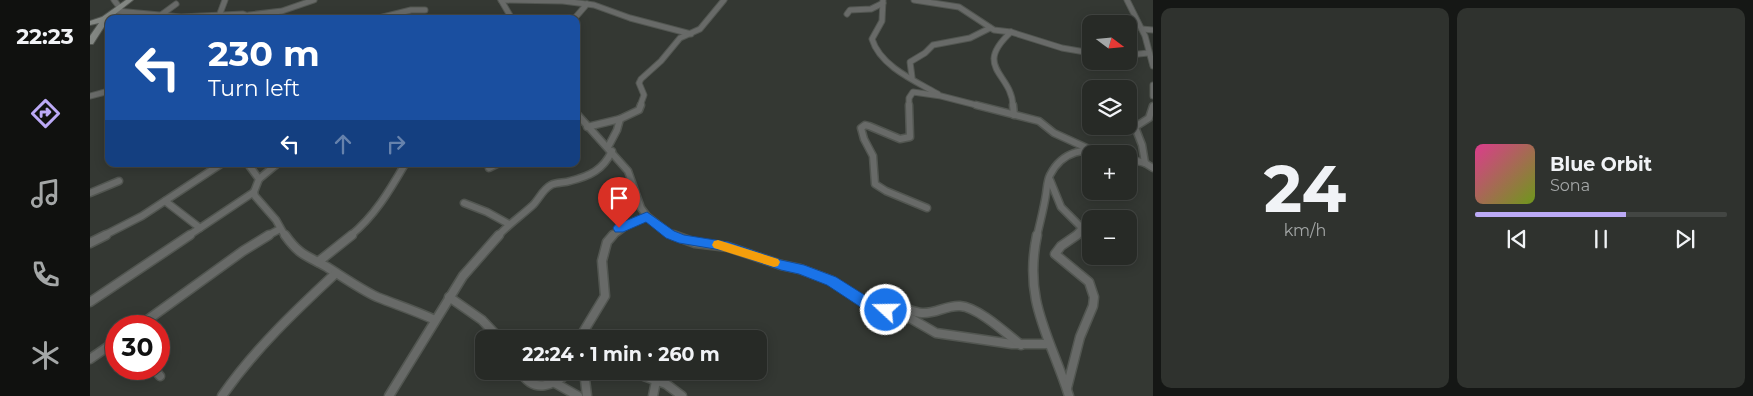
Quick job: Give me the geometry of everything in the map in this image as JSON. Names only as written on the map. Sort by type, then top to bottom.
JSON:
[{"type":"street","points":[[114,0],[119,10]]},
{"type":"street","points":[[112,15],[130,0]]},
{"type":"street","points":[[219,15],[225,0]]},
{"type":"street","points":[[246,15],[277,12],[314,0]]},
{"type":"street","points":[[501,0],[563,1],[587,4],[656,26],[691,34]]},
{"type":"street","points":[[501,0],[510,15]]},
{"type":"street","points":[[587,127],[635,112],[641,105],[644,95],[639,83],[641,78],[662,61],[680,38],[700,29],[724,0]]},
{"type":"street","points":[[914,0],[959,7],[990,28],[1011,32],[1062,48],[1082,51]]},
{"type":"street","points":[[1128,0],[1142,29],[1153,66]]},
{"type":"street","points":[[847,14],[850,10],[875,9],[883,2]]},
{"type":"street","points":[[883,2],[884,18],[872,39],[872,45],[884,59],[941,96]]},
{"type":"street","points":[[162,15],[176,4]]},
{"type":"street","points":[[577,15],[587,4]]},
{"type":"street","points":[[119,10],[154,15]]},
{"type":"street","points":[[392,15],[408,11],[425,10]]},
{"type":"street","points":[[90,23],[105,20]]},
{"type":"street","points":[[90,42],[105,21]]},
{"type":"street","points":[[912,78],[910,62],[925,54],[932,45],[951,43],[984,32],[990,28]]},
{"type":"street","points":[[1142,29],[1153,30]]},
{"type":"street","points":[[1011,32],[997,51],[994,66],[996,72],[1011,90],[1014,115]]},
{"type":"street","points":[[1138,55],[1149,55]]},
{"type":"street","points":[[1153,84],[1153,96]]},
{"type":"street","points":[[90,96],[105,92]]},
{"type":"street","points":[[927,208],[886,191],[875,184],[874,161],[861,128],[865,125],[900,139],[908,139],[911,132],[910,95],[913,92],[941,96],[1039,121],[1054,133],[1082,146]]},
{"type":"street","points":[[1145,163],[1142,145],[1135,127],[1151,118],[1153,106]]},
{"type":"street","points":[[389,396],[435,320],[472,265],[509,224],[534,204],[546,188],[552,184],[570,181],[599,170],[607,162],[620,118]]},
{"type":"street","points":[[580,119],[610,149],[628,171],[641,208],[647,216],[670,234],[683,240],[728,247],[781,265],[800,269],[832,281],[870,306],[903,314],[936,333],[1022,345],[1049,344]]},
{"type":"street","points":[[1068,392],[1038,315],[1032,276],[1049,177],[1064,159],[1082,150]]},
{"type":"street","points":[[1137,161],[1153,168]]},
{"type":"street","points":[[90,242],[165,202],[217,167]]},
{"type":"street","points":[[250,167],[259,179]]},
{"type":"street","points":[[90,302],[254,192],[259,179],[274,167]]},
{"type":"street","points":[[318,262],[359,229],[374,212],[403,167]]},
{"type":"street","points":[[1049,177],[1061,207],[1082,228],[1080,233],[1068,239],[1055,254],[1064,264],[1087,280],[1092,286],[1094,296],[1093,306],[1082,333],[1068,392]]},
{"type":"street","points":[[90,193],[119,181]]},
{"type":"street","points":[[254,192],[255,196],[276,220],[280,229],[296,250],[376,296],[412,309],[435,320]]},
{"type":"street","points":[[165,202],[200,228]]},
{"type":"street","points":[[464,203],[487,212],[509,224]]},
{"type":"street","points":[[585,330],[606,294],[603,280],[603,264],[609,240],[619,228],[647,216]]},
{"type":"street","points":[[158,315],[252,244],[280,229]]},
{"type":"street","points":[[222,396],[234,379],[291,314],[305,299],[336,273]]},
{"type":"street","points":[[450,297],[482,320],[491,330]]},
{"type":"street","points":[[886,310],[893,305],[898,305],[918,313],[928,313],[951,307],[965,306],[974,310],[1022,345]]},
{"type":"street","points":[[90,359],[105,349]]},
{"type":"street","points":[[524,380],[529,384],[545,386],[554,384],[559,380]]},
{"type":"street","points":[[585,380],[587,396]]},
{"type":"street","points":[[653,396],[656,381],[666,384],[682,396]]},
{"type":"street","points":[[554,384],[578,396]]},
{"type":"slow traffic","points":[[718,245],[774,262]]},
{"type":"route","points":[[619,228],[647,216],[670,234],[683,240],[728,247],[781,265],[800,269],[832,281],[870,306],[886,310]]}]
